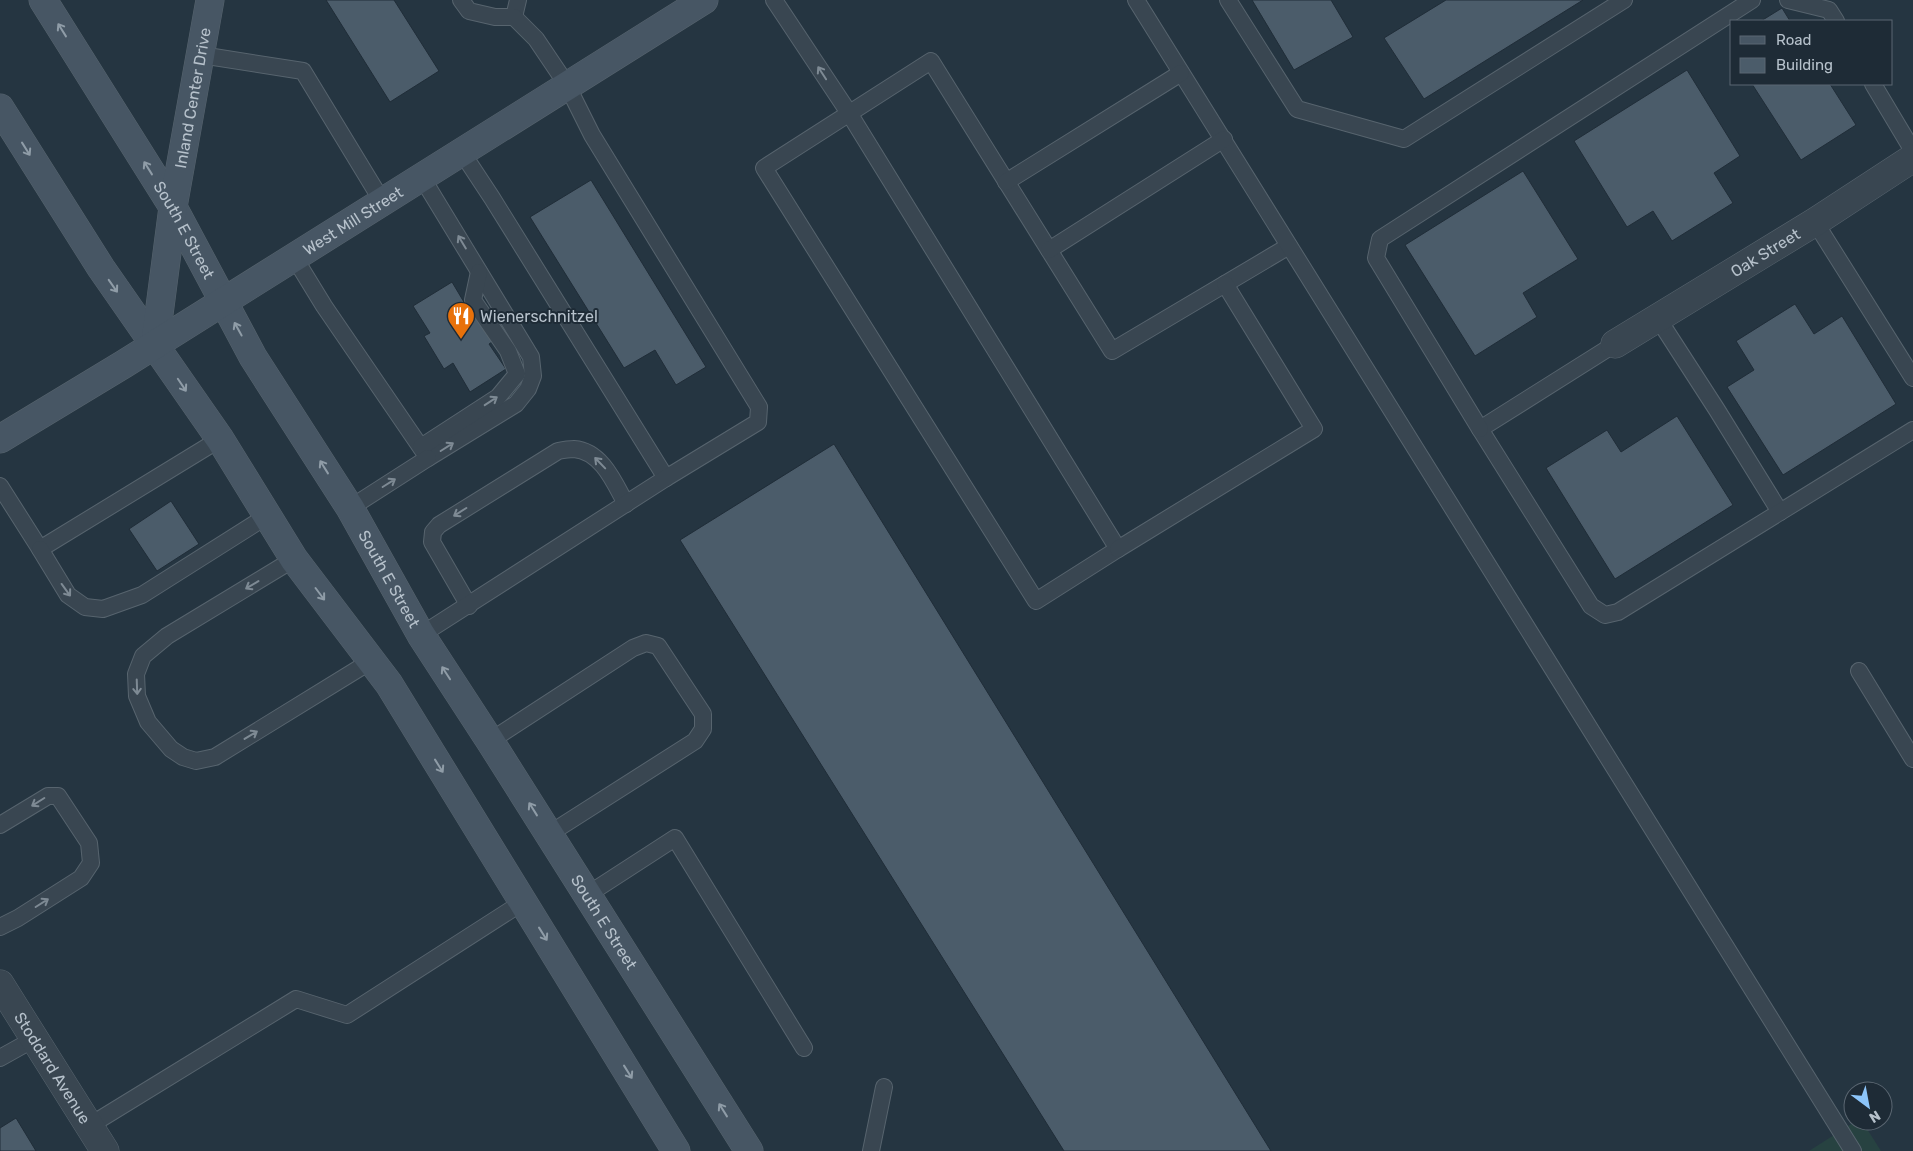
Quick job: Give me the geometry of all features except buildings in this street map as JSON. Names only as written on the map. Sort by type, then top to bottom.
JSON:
[{"type":"main road","name":"South E Street","points":[[43,0],[173,207],[253,357],[350,508],[422,635],[749,1151]]},
{"type":"main road","name":"Inland Center Drive","points":[[155,345],[173,207],[210,0]]},
{"type":"main road","name":"West Mill Street","points":[[0,439],[155,345],[421,176],[704,0]]},
{"type":"main road","points":[[0,108],[101,268],[220,439],[294,559],[389,684],[676,1151]]},
{"type":"street","name":"Oak Street","points":[[1615,344],[1815,222],[1913,158]]},
{"type":"street","name":"Stoddard Avenue","points":[[0,984],[105,1151]]},
{"type":"lane","points":[[422,635],[666,478],[758,422],[759,407],[592,136],[567,85],[536,39],[514,16],[496,17],[469,12],[461,0]]},
{"type":"lane","points":[[514,16],[518,0]]},
{"type":"lane","points":[[774,0],[848,114],[1118,550]]},
{"type":"lane","points":[[1136,0],[1853,1151]]},
{"type":"lane","points":[[1228,0],[1297,109],[1404,139],[1624,0]]},
{"type":"lane","points":[[1752,0],[1380,239],[1376,258],[1591,606],[1605,615],[1618,612],[1913,430]]},
{"type":"lane","points":[[1788,0],[1829,10],[1835,20]]},
{"type":"lane","points":[[201,55],[303,72],[382,201]]},
{"type":"lane","points":[[1225,284],[1314,429],[1036,602],[764,168],[931,61],[1112,351],[1289,246]]},
{"type":"lane","points":[[1006,182],[1181,73]]},
{"type":"lane","points":[[1874,85],[1913,151]]},
{"type":"lane","points":[[1049,250],[1224,140]]},
{"type":"lane","points":[[461,151],[666,478]]},
{"type":"lane","points":[[350,508],[421,447],[498,397],[517,374],[508,351],[473,300],[479,272],[421,176]]},
{"type":"lane","points":[[1815,222],[1913,378]]},
{"type":"lane","points":[[294,258],[324,306],[421,447]]},
{"type":"lane","points":[[1657,317],[1780,512]]},
{"type":"lane","points":[[1480,429],[1615,344]]},
{"type":"lane","points":[[40,549],[220,439]]},
{"type":"lane","points":[[469,606],[432,542],[433,532],[439,525],[558,451],[576,449],[592,455],[603,465],[626,504]]},
{"type":"lane","points":[[0,486],[68,595],[85,606],[103,609],[142,594],[267,516]]},
{"type":"lane","points":[[294,559],[167,636],[143,656],[136,674],[137,696],[148,722],[171,749],[182,757],[196,761],[215,757],[371,662]]},
{"type":"lane","points":[[490,741],[633,648],[646,643],[658,646],[703,714],[703,729],[695,741],[549,834]]},
{"type":"lane","points":[[1859,670],[1913,759]]},
{"type":"lane","points":[[0,825],[48,796],[58,796],[89,843],[91,863],[82,878],[18,918],[0,927]]},
{"type":"lane","points":[[587,895],[675,838],[804,1048]]},
{"type":"lane","points":[[89,1126],[296,999],[347,1015],[523,902]]},
{"type":"lane","points":[[0,1058],[34,1039]]},
{"type":"lane","points":[[871,1151],[884,1087]]},
{"type":"green space","points":[[1843,1129],[1843,1131],[1868,1131],[1881,1151],[1809,1151]]},
{"type":"place","name":"Wienerschnitzel","points":[[461,340]]}]
